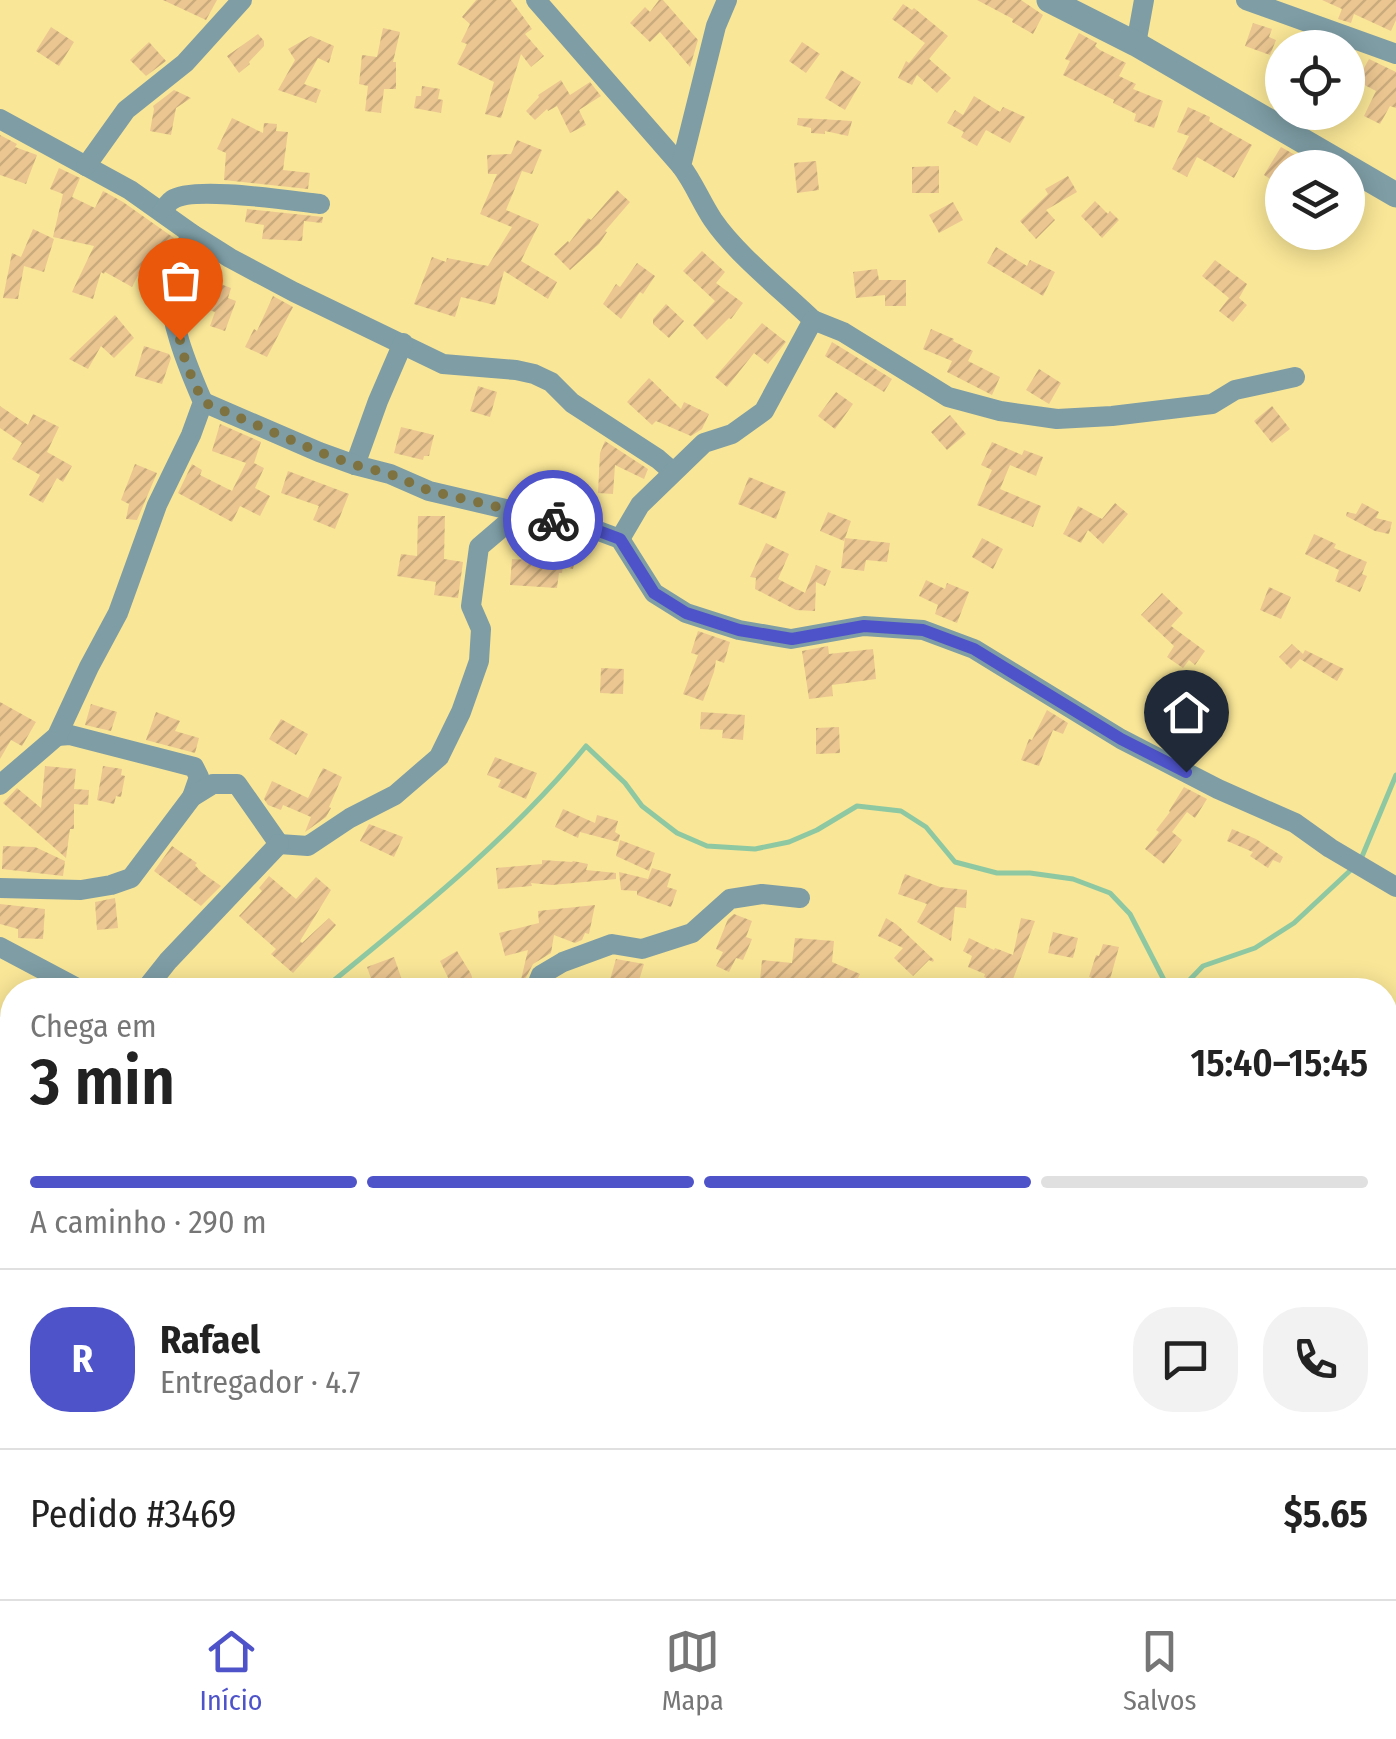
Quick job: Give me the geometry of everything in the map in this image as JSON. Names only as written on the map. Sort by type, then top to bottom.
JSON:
[{"type":"street","points":[[86,166],[126,110],[185,63],[242,0]]},
{"type":"street","points":[[536,0],[681,166],[714,222],[740,250],[814,320],[843,332],[948,397],[1000,412],[1057,419],[1112,416],[1212,404],[1235,390],[1295,378]]},
{"type":"street","points":[[681,166],[726,0]]},
{"type":"street","points":[[1049,0],[1136,44],[1396,195]]},
{"type":"street","points":[[1136,44],[1144,0]]},
{"type":"street","points":[[1246,0],[1396,54]]},
{"type":"street","points":[[0,119],[130,190],[192,234],[294,292],[443,364],[516,370],[551,382],[572,403],[672,472]]},
{"type":"street","points":[[162,212],[170,200],[182,196],[246,194],[320,204]]},
{"type":"street","points":[[192,234],[172,273],[170,292],[186,364],[203,402],[319,452],[430,491],[620,539],[654,593],[686,613],[739,630],[792,639],[864,626],[923,630],[974,649],[1121,739],[1295,823],[1396,887]]},
{"type":"street","points":[[620,539],[640,505],[704,443],[732,434],[764,410],[814,320]]},
{"type":"street","points":[[355,465],[404,343]]},
{"type":"street","points":[[0,785],[56,736],[118,613],[158,505],[203,402]]},
{"type":"street","points":[[279,844],[308,846],[395,795],[440,757],[479,661],[481,629],[471,606],[479,547],[520,512]]},
{"type":"street","points":[[0,888],[80,890],[131,878],[192,797],[200,778],[194,767],[70,735],[56,736]]},
{"type":"street","points":[[192,797],[213,784],[236,784],[279,844]]},
{"type":"street","points":[[155,978],[279,844]]},
{"type":"street","points":[[539,978],[563,962],[612,944],[642,949],[692,933],[730,899],[762,894],[800,898]]},
{"type":"street","points":[[0,946],[60,978]]},
{"type":"building","points":[[163,0],[217,0],[206,20]]},
{"type":"building","points":[[476,0],[511,0],[532,29],[525,34],[544,56],[531,67],[521,54],[501,118],[485,114],[494,82],[457,64],[467,44],[461,42],[470,24],[462,17]]},
{"type":"building","points":[[659,0],[698,40],[690,67],[660,32],[650,42],[630,23],[645,7],[650,12]]},
{"type":"building","points":[[977,0],[1021,0],[1043,15],[1033,34]]},
{"type":"building","points":[[1322,0],[1396,0],[1396,20],[1391,31],[1354,14],[1351,23],[1338,19],[1342,9]]},
{"type":"building","points":[[903,4],[914,8],[948,36],[929,59],[951,78],[937,93],[917,75],[912,85],[898,78],[906,61],[909,63],[925,43],[892,19]]},
{"type":"building","points":[[1253,23],[1272,29],[1265,30],[1265,53],[1245,46]]},
{"type":"building","points":[[51,27],[74,42],[59,66],[36,51]]},
{"type":"building","points":[[383,28],[400,32],[393,62],[396,89],[384,89],[381,113],[365,111],[368,86],[359,84],[362,55],[377,57]]},
{"type":"building","points":[[1079,33],[1097,43],[1095,46],[1100,50],[1126,63],[1119,76],[1136,84],[1133,89],[1163,101],[1154,128],[1134,121],[1136,114],[1113,103],[1114,100],[1063,75],[1070,61],[1065,59]]},
{"type":"building","points":[[258,34],[264,46],[239,73],[227,56]]},
{"type":"building","points":[[311,36],[334,46],[329,63],[318,58],[304,84],[321,90],[316,103],[278,90],[295,60],[288,49]]},
{"type":"building","points":[[149,42],[166,61],[146,76],[130,60]]},
{"type":"building","points":[[802,42],[820,54],[806,73],[789,61]]},
{"type":"building","points":[[1369,59],[1396,72],[1396,108],[1390,106],[1380,124],[1365,116],[1376,91],[1365,85]]},
{"type":"building","points":[[841,70],[861,82],[845,110],[825,98]]},
{"type":"building","points":[[561,80],[570,95],[590,82],[601,96],[579,110],[586,125],[570,133],[557,106],[535,120],[526,111],[538,95]]},
{"type":"building","points":[[422,86],[440,89],[441,113],[414,108]]},
{"type":"building","points":[[174,90],[191,98],[176,108],[171,135],[150,131],[153,106]]},
{"type":"building","points":[[974,96],[1000,112],[1003,107],[1025,117],[1010,143],[986,130],[977,146],[961,137],[964,132],[947,123],[955,110],[963,115]]},
{"type":"building","points":[[1188,107],[1252,145],[1234,178],[1197,157],[1187,177],[1172,169],[1189,136],[1177,132]]},
{"type":"building","points":[[232,118],[263,133],[264,123],[277,124],[276,131],[288,132],[283,170],[310,173],[308,189],[224,180],[226,153],[217,149]]},
{"type":"building","points":[[798,118],[852,121],[848,136],[825,131],[811,133],[811,128],[797,125]]},
{"type":"building","points":[[0,135],[17,144],[15,147],[37,155],[26,184],[0,175]]},
{"type":"building","points":[[517,140],[542,150],[532,174],[522,171],[506,210],[539,224],[521,261],[557,282],[548,299],[504,271],[495,305],[461,297],[455,317],[414,304],[432,257],[488,266],[512,227],[480,214],[497,174],[488,174],[487,155],[511,154]]},
{"type":"building","points":[[816,161],[819,190],[797,193],[794,163]]},
{"type":"building","points":[[939,166],[939,193],[912,193],[912,167]]},
{"type":"building","points":[[59,168],[80,178],[72,197],[95,208],[103,191],[174,238],[159,269],[145,262],[132,287],[101,272],[93,299],[72,292],[94,246],[53,237],[63,194],[50,189]]},
{"type":"building","points":[[1068,176],[1077,192],[1046,210],[1055,220],[1036,239],[1020,221],[1048,194],[1045,189]]},
{"type":"building","points":[[617,190],[630,202],[599,244],[570,270],[554,254]]},
{"type":"building","points":[[1095,201],[1119,220],[1102,238],[1081,216]]},
{"type":"building","points":[[953,202],[963,220],[939,233],[929,215]]},
{"type":"building","points":[[247,209],[323,217],[322,223],[304,221],[302,241],[262,239],[264,225],[245,222]]},
{"type":"building","points":[[33,229],[54,239],[44,272],[24,266],[18,299],[3,298],[12,253],[21,257]]},
{"type":"building","points":[[996,247],[1027,266],[1030,260],[1055,272],[1043,296],[987,263]]},
{"type":"building","points":[[702,251],[725,272],[716,283],[743,303],[707,340],[693,325],[715,301],[683,271]]},
{"type":"building","points":[[1215,260],[1247,284],[1239,298],[1247,305],[1233,322],[1219,311],[1229,298],[1202,276]]},
{"type":"building","points":[[637,263],[655,276],[621,319],[603,304]]},
{"type":"building","points":[[877,269],[879,280],[906,280],[906,306],[885,306],[885,295],[856,298],[853,272]]},
{"type":"building","points":[[207,279],[231,288],[228,298],[236,301],[225,331],[210,326],[215,312],[203,308],[207,299],[200,297]]},
{"type":"building","points":[[273,296],[293,307],[267,357],[245,347]]},
{"type":"building","points":[[666,304],[684,321],[669,338],[653,324]]},
{"type":"building","points":[[115,315],[134,338],[114,358],[101,346],[88,369],[69,359]]},
{"type":"building","points":[[762,323],[786,342],[768,364],[754,353],[727,387],[715,377]]},
{"type":"building","points":[[931,329],[973,351],[968,361],[1000,377],[992,395],[947,372],[952,361],[923,349]]},
{"type":"building","points":[[832,342],[892,379],[884,392],[825,356]]},
{"type":"building","points":[[144,346],[171,358],[162,384],[135,376]]},
{"type":"building","points":[[1039,369],[1061,383],[1049,404],[1026,390]]},
{"type":"building","points":[[649,378],[681,409],[684,402],[709,414],[702,429],[691,436],[656,421],[652,425],[627,402]]},
{"type":"building","points":[[478,386],[497,392],[490,417],[470,411]]},
{"type":"building","points":[[836,392],[853,404],[835,429],[818,416]]},
{"type":"building","points":[[0,406],[28,425],[33,414],[59,427],[47,452],[72,466],[63,482],[57,478],[43,503],[29,495],[40,475],[12,459],[22,443],[0,428]]},
{"type":"building","points":[[1272,406],[1290,429],[1272,443],[1254,421]]},
{"type":"building","points":[[950,415],[966,434],[947,450],[931,432]]},
{"type":"building","points":[[220,424],[261,442],[254,463],[264,468],[255,488],[270,496],[260,516],[240,506],[232,522],[178,493],[192,464],[202,470],[200,475],[232,491],[246,463],[212,451]]},
{"type":"building","points":[[401,427],[434,435],[429,456],[423,460],[394,453]]},
{"type":"building","points":[[605,441],[648,469],[644,479],[615,465],[613,494],[598,493],[600,453]]},
{"type":"building","points":[[992,442],[1022,455],[1024,450],[1043,457],[1036,476],[1010,465],[1000,489],[1041,506],[1033,527],[977,505],[992,470],[981,465]]},
{"type":"building","points":[[135,464],[157,473],[137,520],[126,519],[129,504],[121,500]]},
{"type":"building","points":[[288,471],[349,494],[335,529],[313,520],[319,506],[281,493]]},
{"type":"building","points":[[749,477],[786,492],[776,519],[738,504]]},
{"type":"building","points":[[1115,503],[1128,514],[1103,544],[1088,530],[1081,543],[1063,534],[1078,506],[1102,519]]},
{"type":"building","points":[[1362,503],[1379,512],[1376,518],[1392,522],[1389,534],[1346,516],[1347,512],[1356,514]]},
{"type":"building","points":[[828,512],[851,521],[844,541],[820,531]]},
{"type":"building","points":[[418,516],[445,516],[444,559],[463,562],[458,598],[434,595],[436,582],[397,576],[401,554],[417,556]]},
{"type":"building","points":[[1314,534],[1336,544],[1334,548],[1367,562],[1362,574],[1367,576],[1360,592],[1335,581],[1339,570],[1305,554]]},
{"type":"building","points":[[554,536],[579,542],[573,569],[563,567],[557,588],[510,585],[512,559],[548,561]]},
{"type":"building","points":[[845,538],[890,543],[887,562],[866,560],[864,571],[841,568]]},
{"type":"building","points":[[982,538],[1003,549],[993,569],[972,557]]},
{"type":"building","points":[[766,543],[789,554],[778,579],[805,593],[816,565],[831,571],[825,586],[816,582],[815,611],[796,610],[755,589],[756,578],[750,577]]},
{"type":"building","points":[[926,580],[945,589],[947,583],[969,592],[957,623],[935,614],[938,605],[919,596]]},
{"type":"building","points":[[1269,587],[1291,597],[1281,619],[1260,610]]},
{"type":"building","points":[[1162,593],[1183,613],[1171,626],[1205,651],[1195,665],[1189,660],[1183,668],[1167,657],[1174,646],[1141,615]]},
{"type":"building","points":[[698,631],[730,642],[724,663],[716,660],[703,701],[683,694],[698,655],[691,653]]},
{"type":"building","points":[[1292,644],[1303,654],[1305,650],[1344,669],[1337,681],[1300,659],[1291,669],[1279,657]]},
{"type":"building","points":[[828,646],[829,654],[873,649],[876,679],[832,685],[833,696],[809,699],[802,651]]},
{"type":"building","points":[[601,668],[624,669],[623,694],[600,693]]},
{"type":"building","points":[[0,702],[36,722],[22,746],[11,740],[0,759]]},
{"type":"building","points":[[91,704],[117,712],[111,731],[85,725]]},
{"type":"building","points":[[1047,710],[1068,723],[1063,734],[1053,730],[1039,766],[1021,760]]},
{"type":"building","points":[[156,712],[180,721],[175,731],[199,738],[195,753],[146,740]]},
{"type":"building","points":[[701,712],[745,715],[743,740],[722,738],[723,730],[700,729]]},
{"type":"building","points":[[281,719],[308,734],[296,755],[269,739]]},
{"type":"building","points":[[839,727],[840,753],[816,754],[816,728]]},
{"type":"building","points":[[495,757],[537,773],[526,799],[498,787],[501,780],[487,775]]},
{"type":"building","points":[[45,766],[76,769],[74,789],[89,790],[88,805],[74,804],[74,829],[70,829],[66,858],[3,803],[17,788],[41,808]]},
{"type":"building","points":[[103,766],[122,769],[121,775],[125,776],[121,797],[116,796],[114,804],[97,800]]},
{"type":"building","points":[[323,768],[342,777],[326,817],[305,832],[311,817],[283,805],[281,810],[264,799],[272,781],[308,798]]},
{"type":"building","points":[[1184,787],[1207,799],[1195,818],[1187,812],[1172,832],[1182,840],[1164,864],[1145,849]]},
{"type":"building","points":[[563,809],[595,823],[597,815],[618,821],[618,842],[580,832],[578,838],[555,827]]},
{"type":"building","points":[[369,824],[403,837],[394,857],[360,841]]},
{"type":"building","points":[[1232,829],[1283,857],[1280,863],[1273,860],[1268,868],[1250,856],[1253,852],[1227,841]]},
{"type":"building","points":[[620,840],[655,853],[649,871],[616,856]]},
{"type":"building","points":[[3,846],[35,847],[65,861],[63,876],[2,869]]},
{"type":"building","points":[[172,846],[221,886],[201,906],[154,871]]},
{"type":"building","points":[[542,860],[588,864],[586,870],[616,873],[616,879],[531,883],[532,886],[498,889],[496,868],[542,864]]},
{"type":"building","points":[[652,868],[671,874],[667,887],[677,890],[671,907],[637,895],[637,891],[621,890],[619,872],[648,879]]},
{"type":"building","points":[[905,874],[940,887],[967,890],[966,908],[955,907],[951,941],[917,922],[927,904],[898,894]]},
{"type":"building","points":[[269,876],[296,899],[316,877],[331,890],[300,941],[329,918],[336,925],[293,973],[271,954],[276,949],[239,916],[262,891],[259,888]]},
{"type":"building","points":[[115,898],[118,928],[97,930],[95,902]]},
{"type":"building","points":[[0,904],[45,909],[43,939],[18,938],[18,929],[0,924]]},
{"type":"building","points":[[595,905],[589,934],[585,933],[575,943],[554,935],[551,953],[533,964],[526,978],[521,978],[528,950],[505,956],[499,933],[539,923],[538,911]]},
{"type":"building","points":[[734,914],[752,921],[746,937],[752,939],[743,960],[736,958],[729,972],[716,966],[723,952],[716,949],[728,919]]},
{"type":"building","points":[[886,918],[933,962],[929,960],[913,976],[894,958],[903,948],[878,936]]},
{"type":"building","points":[[1021,918],[1035,921],[1013,978],[984,977],[985,974],[968,967],[972,956],[963,951],[969,938],[1013,955]]},
{"type":"building","points":[[1053,932],[1078,938],[1073,958],[1048,953]]},
{"type":"building","points":[[795,938],[834,941],[832,962],[860,974],[858,978],[760,978],[762,960],[792,963]]},
{"type":"building","points":[[1103,944],[1119,947],[1110,978],[1089,977],[1096,955],[1099,956]]},
{"type":"building","points":[[457,951],[472,978],[448,978],[440,961]]},
{"type":"building","points":[[394,957],[401,978],[371,978],[367,967]]},
{"type":"building","points":[[616,959],[644,964],[640,978],[610,978]]},
{"type":"waterway","points":[[337,978],[493,844],[586,746],[625,783],[642,806],[677,833],[707,846],[755,849],[789,842],[857,806],[901,811],[926,827],[955,862],[997,873],[1073,879],[1110,893],[1130,914],[1163,978]]},
{"type":"waterway","points":[[1361,859],[1396,775]]},
{"type":"waterway","points":[[1192,978],[1203,966],[1255,948],[1294,923],[1354,867]]},
{"type":"way so far","points":[[180,340],[203,402],[319,452],[430,491],[553,520]]},
{"type":"route","points":[[553,520],[620,539],[654,593],[686,613],[739,630],[792,639],[864,626],[923,630],[974,649],[1121,739],[1186,772]]}]
